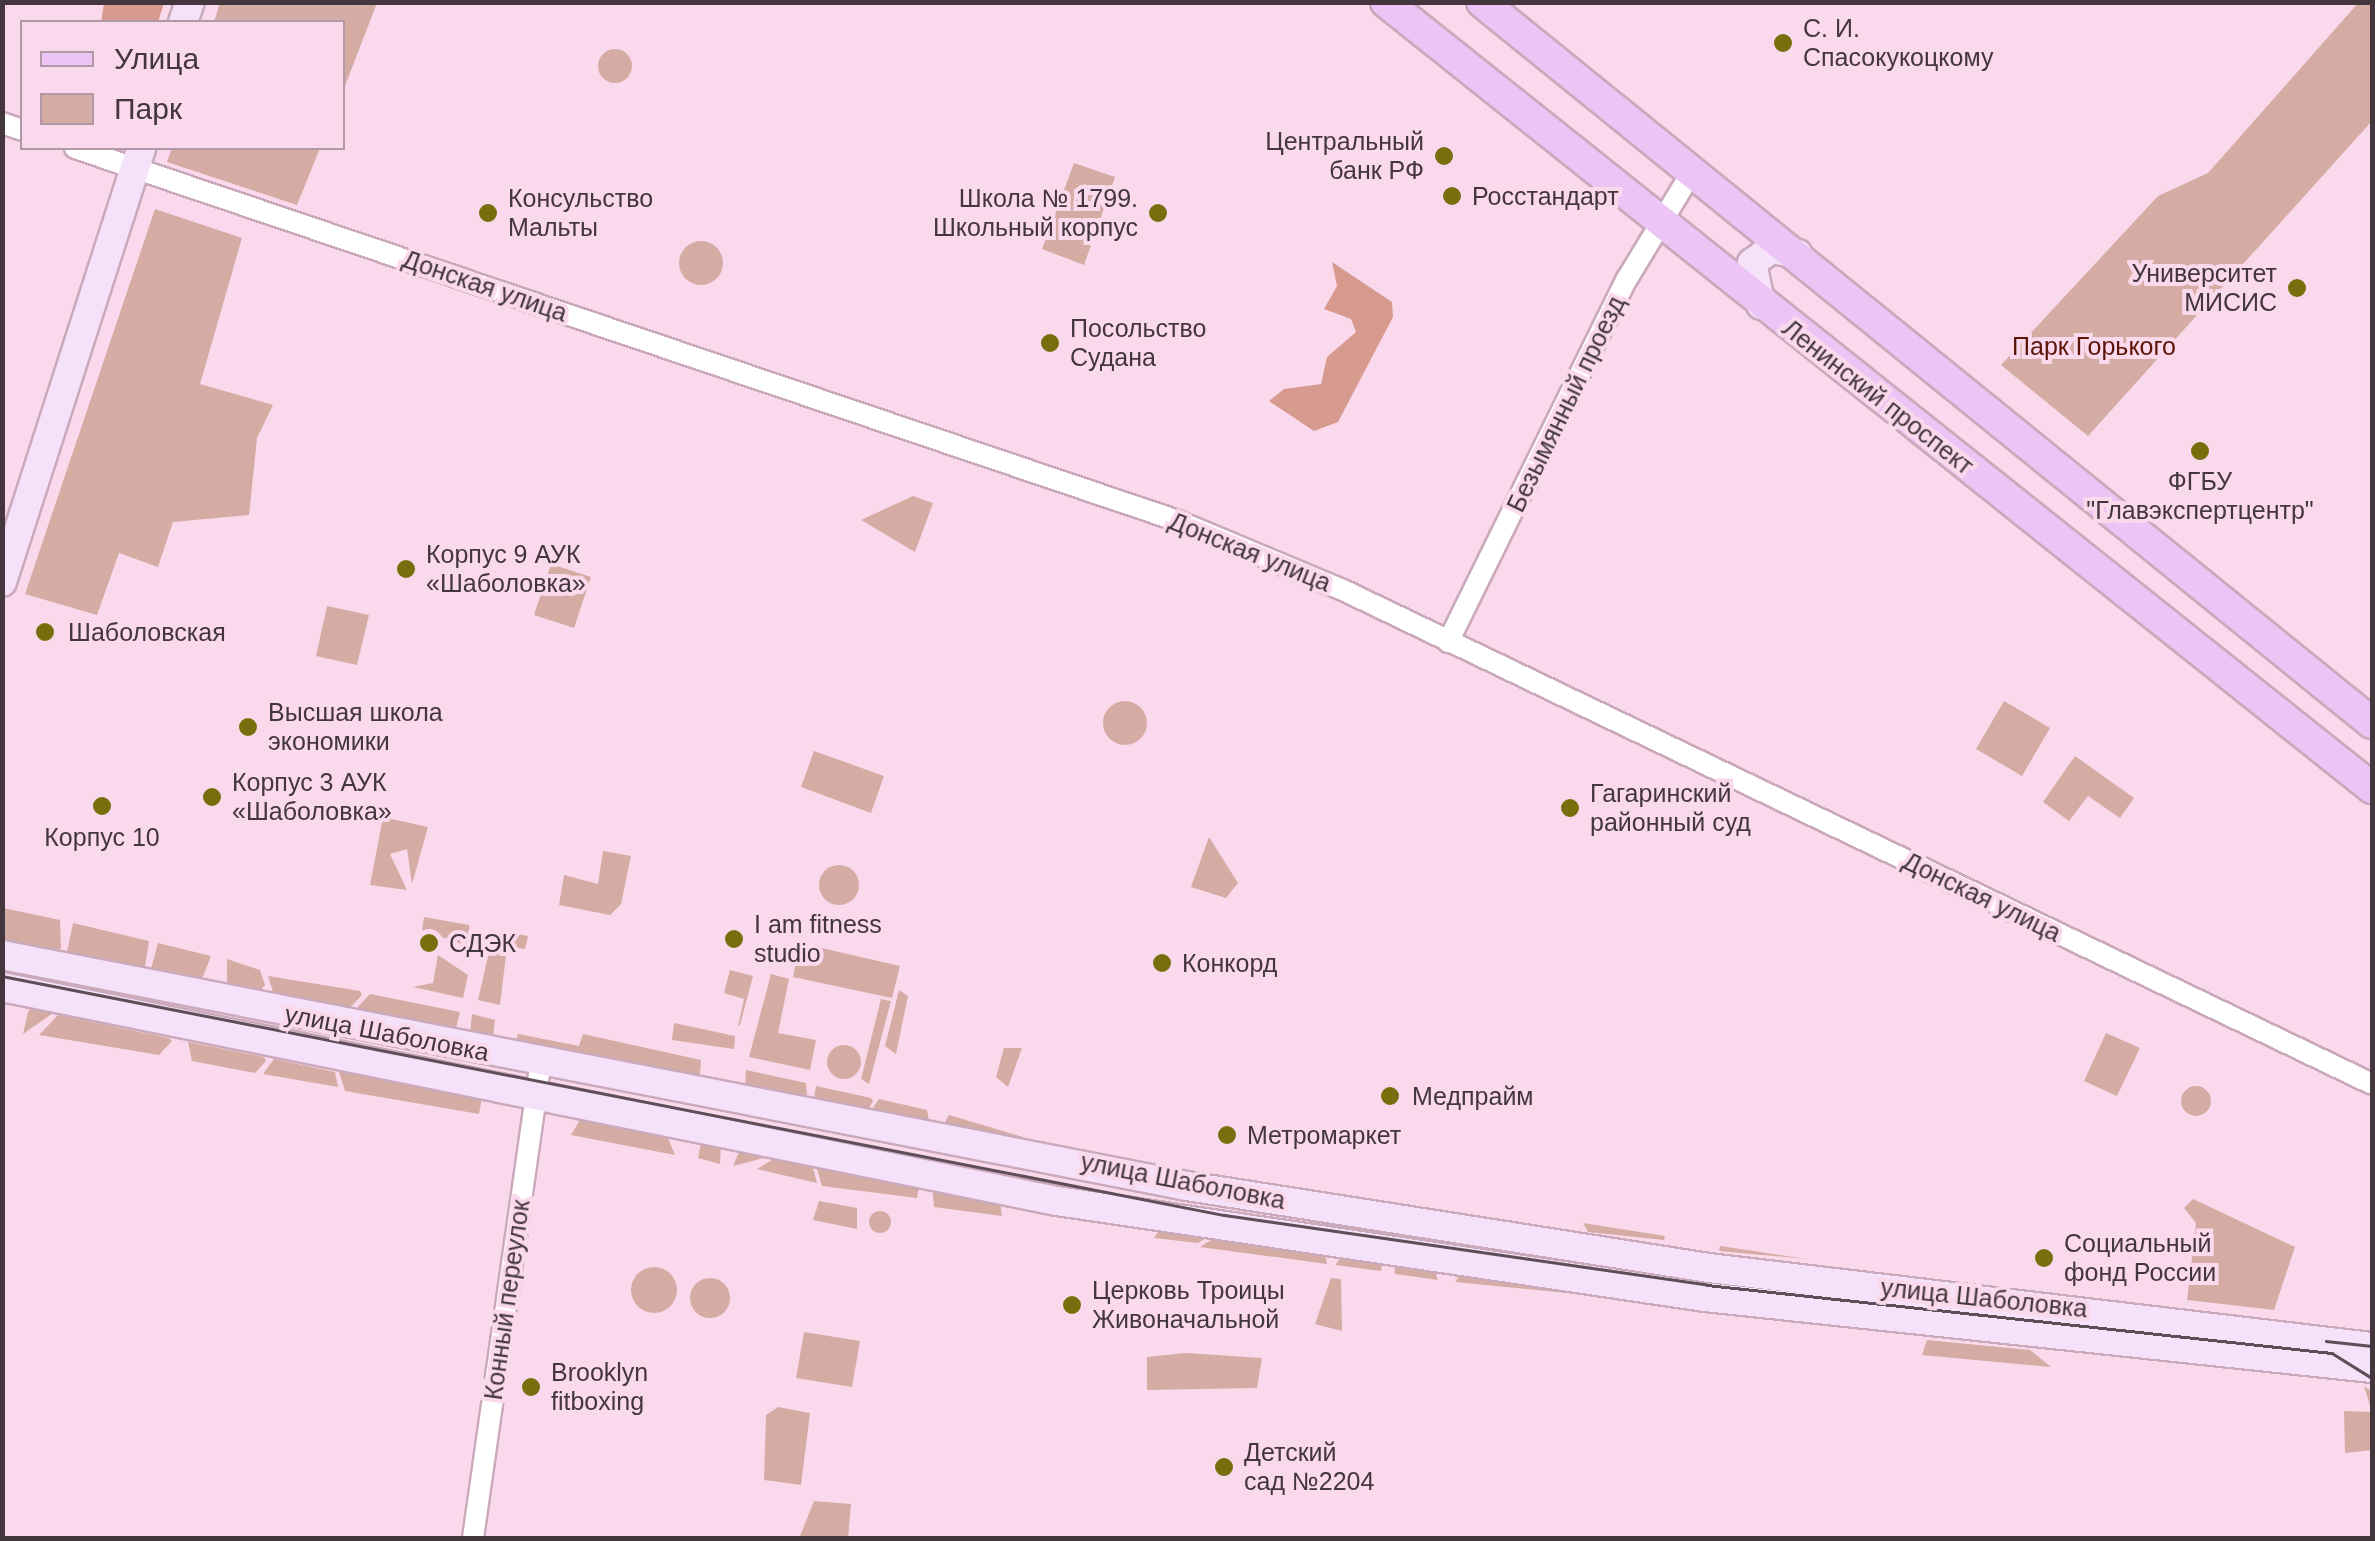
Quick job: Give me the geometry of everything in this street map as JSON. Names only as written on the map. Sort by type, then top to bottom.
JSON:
[{"type":"main road","name":"Ленинский проспект","points":[[1386,2],[1659,225],[2372,788]]},
{"type":"main road","points":[[1482,2],[1798,254],[2372,723]]},
{"type":"main road","points":[[2,582],[137,158]]},
{"type":"main road","points":[[1760,305],[1752,263],[1771,249],[1798,254]]},
{"type":"main road","name":"улица Шаболовка","points":[[2,955],[541,1062],[1296,1204],[1709,1268],[2372,1346]]},
{"type":"main road","name":"улица Шаболовка","points":[[2,987],[490,1090],[1012,1193],[1706,1297],[2372,1368]]},
{"type":"street","name":"Донская улица","points":[[88,150],[137,158],[1178,521],[1448,642],[2372,1084]]},
{"type":"street","name":"Безымянный проезд","points":[[1448,642],[1659,225],[1692,170]]},
{"type":"street","name":"Конный переулок","points":[[473,1538],[541,1062]]},
{"type":"street","points":[[490,1090],[519,1107],[530,1133]]},
{"type":"green space","points":[[220,2],[377,3],[345,86],[345,20],[215,20]]},
{"type":"green space","name":"Парк Горького","points":[[2359,2],[2372,3],[2372,121],[2088,436],[2001,365],[2158,196],[2208,173]]},
{"type":"green space","points":[[615,49],[627,54],[632,66],[627,78],[615,83],[603,78],[598,66],[603,54]]},
{"type":"green space","points":[[171,150],[319,150],[297,205],[167,162]]},
{"type":"green space","points":[[1074,163],[1115,177],[1084,265],[1042,249]]},
{"type":"green space","points":[[155,209],[242,238],[200,384],[273,405],[257,438],[249,515],[173,522],[158,567],[119,553],[97,615],[25,594]]},
{"type":"green space","points":[[701,241],[716,248],[723,263],[716,278],[701,285],[686,278],[679,263],[686,248]]},
{"type":"green space","points":[[913,496],[933,503],[915,552],[861,520]]},
{"type":"green space","points":[[551,564],[591,577],[574,628],[534,615]]},
{"type":"green space","points":[[327,606],[369,615],[357,665],[316,656]]},
{"type":"green space","points":[[1125,701],[1141,707],[1147,723],[1141,739],[1125,745],[1109,739],[1103,723],[1109,707]]},
{"type":"green space","points":[[2004,701],[2050,728],[2022,776],[1976,749]]},
{"type":"green space","points":[[814,751],[884,776],[871,813],[801,787]]},
{"type":"green space","points":[[2075,756],[2134,798],[2120,818],[2088,796],[2069,821],[2043,802]]},
{"type":"green space","points":[[383,817],[428,827],[412,884],[407,849],[390,854],[407,890],[370,885]]},
{"type":"green space","points":[[1209,837],[1238,883],[1226,898],[1191,887]]},
{"type":"green space","points":[[603,851],[631,856],[621,904],[610,915],[559,905],[564,875],[598,884]]},
{"type":"green space","points":[[839,865],[853,871],[859,885],[853,899],[839,905],[825,899],[819,885],[825,871]]},
{"type":"green space","points":[[3,908],[60,920],[61,949],[3,950]]},
{"type":"green space","points":[[424,917],[469,925],[470,938],[465,945],[422,930]]},
{"type":"green space","points":[[73,923],[149,941],[145,967],[117,972],[67,952]]},
{"type":"green space","points":[[503,931],[528,936],[525,949],[507,947],[500,1005],[478,1000],[492,939]]},
{"type":"green space","points":[[158,943],[211,956],[200,984],[151,969]]},
{"type":"green space","points":[[800,943],[900,966],[892,998],[793,977]]},
{"type":"green space","points":[[438,955],[468,975],[463,998],[413,987],[433,983]]},
{"type":"green space","points":[[227,959],[260,970],[265,985],[253,999],[227,991]]},
{"type":"green space","points":[[730,970],[753,976],[738,1026],[744,999],[724,993]]},
{"type":"green space","points":[[771,974],[789,979],[778,1033],[816,1040],[810,1070],[749,1057]]},
{"type":"green space","points":[[268,976],[360,991],[362,995],[348,1010],[274,995]]},
{"type":"green space","points":[[899,990],[908,996],[896,1054],[885,1046]]},
{"type":"green space","points":[[370,994],[460,1012],[456,1028],[354,1011]]},
{"type":"green space","points":[[881,999],[891,1001],[869,1084],[861,1079]]},
{"type":"green space","points":[[31,1007],[56,1011],[23,1034],[28,1012]]},
{"type":"green space","points":[[472,1014],[495,1020],[492,1046],[470,1034]]},
{"type":"green space","points":[[58,1015],[172,1041],[159,1055],[39,1035]]},
{"type":"green space","points":[[674,1023],[735,1036],[734,1049],[672,1040]]},
{"type":"green space","points":[[2106,1033],[2140,1048],[2117,1096],[2084,1081]]},
{"type":"green space","points":[[518,1034],[579,1046],[583,1034],[701,1060],[699,1086],[514,1048]]},
{"type":"green space","points":[[188,1042],[264,1057],[266,1061],[255,1073],[192,1061]]},
{"type":"green space","points":[[844,1045],[856,1050],[861,1062],[856,1074],[844,1079],[832,1074],[827,1062],[832,1050]]},
{"type":"green space","points":[[1004,1048],[1022,1048],[1008,1087],[996,1077]]},
{"type":"green space","points":[[274,1059],[335,1072],[338,1087],[263,1074]]},
{"type":"green space","points":[[338,1069],[482,1098],[479,1114],[345,1091]]},
{"type":"green space","points":[[746,1070],[806,1083],[807,1095],[745,1089]]},
{"type":"green space","points":[[816,1086],[873,1101],[868,1110],[814,1099]]},
{"type":"green space","points":[[2196,1086],[2210,1095],[2211,1101],[2202,1115],[2196,1116],[2182,1107],[2181,1101],[2190,1087]]},
{"type":"green space","points":[[879,1099],[927,1110],[930,1126],[869,1114]]},
{"type":"green space","points":[[949,1115],[1023,1137],[1024,1143],[942,1128]]},
{"type":"green space","points":[[580,1120],[668,1138],[675,1155],[571,1135]]},
{"type":"green space","points":[[703,1133],[721,1145],[720,1164],[698,1158]]},
{"type":"green space","points":[[742,1145],[775,1155],[733,1166]]},
{"type":"green space","points":[[777,1157],[812,1164],[817,1183],[757,1169]]},
{"type":"green space","points":[[815,1162],[920,1180],[917,1198],[822,1186]]},
{"type":"green space","points":[[932,1183],[1000,1203],[1002,1216],[934,1207]]},
{"type":"green space","points":[[2193,1199],[2295,1247],[2274,1310],[2187,1300],[2196,1223],[2184,1208]]},
{"type":"green space","points":[[819,1201],[857,1208],[857,1229],[813,1220]]},
{"type":"green space","points":[[876,1211],[884,1211],[891,1222],[884,1233],[876,1233],[869,1226],[869,1218]]},
{"type":"green space","points":[[1583,1223],[1665,1236],[1664,1240],[1588,1232]]},
{"type":"green space","points":[[1161,1227],[1219,1230],[1198,1243],[1154,1238]]},
{"type":"green space","points":[[1216,1237],[1325,1253],[1327,1264],[1200,1247]]},
{"type":"green space","points":[[1720,1246],[1807,1259],[1719,1251]]},
{"type":"green space","points":[[1343,1255],[1383,1261],[1381,1271],[1335,1265]]},
{"type":"green space","points":[[1394,1263],[1434,1268],[1438,1280],[1395,1274]]},
{"type":"green space","points":[[654,1267],[671,1273],[677,1290],[671,1307],[654,1313],[637,1307],[631,1290],[637,1273]]},
{"type":"green space","points":[[1461,1273],[1608,1295],[1609,1297],[1455,1282]]},
{"type":"green space","points":[[710,1278],[724,1284],[730,1298],[724,1312],[710,1318],[696,1312],[690,1298],[696,1284]]},
{"type":"green space","points":[[1331,1278],[1341,1279],[1342,1331],[1315,1324]]},
{"type":"green space","points":[[804,1332],[860,1341],[852,1387],[796,1378]]},
{"type":"green space","points":[[1927,1340],[2030,1350],[2051,1367],[1922,1355]]},
{"type":"green space","points":[[1186,1353],[1262,1358],[1257,1388],[1147,1390],[1147,1357]]},
{"type":"green space","points":[[2364,1386],[2372,1392],[2372,1412]]},
{"type":"green space","points":[[778,1407],[810,1413],[801,1485],[764,1480],[766,1415]]},
{"type":"green space","points":[[2344,1411],[2372,1412],[2372,1450],[2345,1453]]},
{"type":"green space","points":[[814,1501],[851,1504],[848,1538],[800,1536]]},
{"type":"shaded area","points":[[104,2],[164,3],[159,20],[101,20]]},
{"type":"shaded area","points":[[1332,262],[1392,302],[1393,317],[1338,422],[1314,431],[1269,401],[1284,389],[1321,384],[1327,357],[1356,332],[1351,319],[1324,309],[1337,286]]},
{"type":"tram line","points":[[2,976],[1224,1215],[1707,1285],[2332,1353],[2372,1378]]},
{"type":"tram line","points":[[2326,1341],[2372,1346]]},
{"type":"place","name":"С. И. Спасокукоцкому","points":[[1783,43]]},
{"type":"place","name":"Центральный банк РФ","points":[[1444,156]]},
{"type":"place","name":"Росстандарт","points":[[1452,196]]},
{"type":"place","name":"Консульство Мальты","points":[[488,213]]},
{"type":"place","name":"Школа № 1799. Школьный корпус","points":[[1158,213]]},
{"type":"place","name":"Университет МИСИС","points":[[2297,288]]},
{"type":"place","name":"Посольство Судана","points":[[1050,343]]},
{"type":"place","name":"ФГБУ \"Главэкспертцентр\"","points":[[2200,451]]},
{"type":"place","name":"Корпус 9 АУК «Шаболовка»","points":[[406,569]]},
{"type":"place","name":"Шаболовская","points":[[45,632]]},
{"type":"place","name":"Высшая школа экономики","points":[[248,727]]},
{"type":"place","name":"Корпус 3 АУК «Шаболовка»","points":[[212,797]]},
{"type":"place","name":"Корпус 10","points":[[102,806]]},
{"type":"place","name":"Гагаринский районный суд","points":[[1570,808]]},
{"type":"place","name":"I am fitness studio","points":[[734,939]]},
{"type":"place","name":"СДЭК","points":[[429,943]]},
{"type":"place","name":"Конкорд","points":[[1162,963]]},
{"type":"place","name":"Медпрайм","points":[[1390,1096]]},
{"type":"place","name":"Метромаркет","points":[[1227,1135]]},
{"type":"place","name":"Социальный фонд России","points":[[2044,1258]]},
{"type":"place","name":"Церковь Троицы Живоначальной","points":[[1072,1305]]},
{"type":"place","name":"Brooklyn fitboxing","points":[[531,1387]]},
{"type":"place","name":"Детский сад №2204","points":[[1224,1467]]}]
